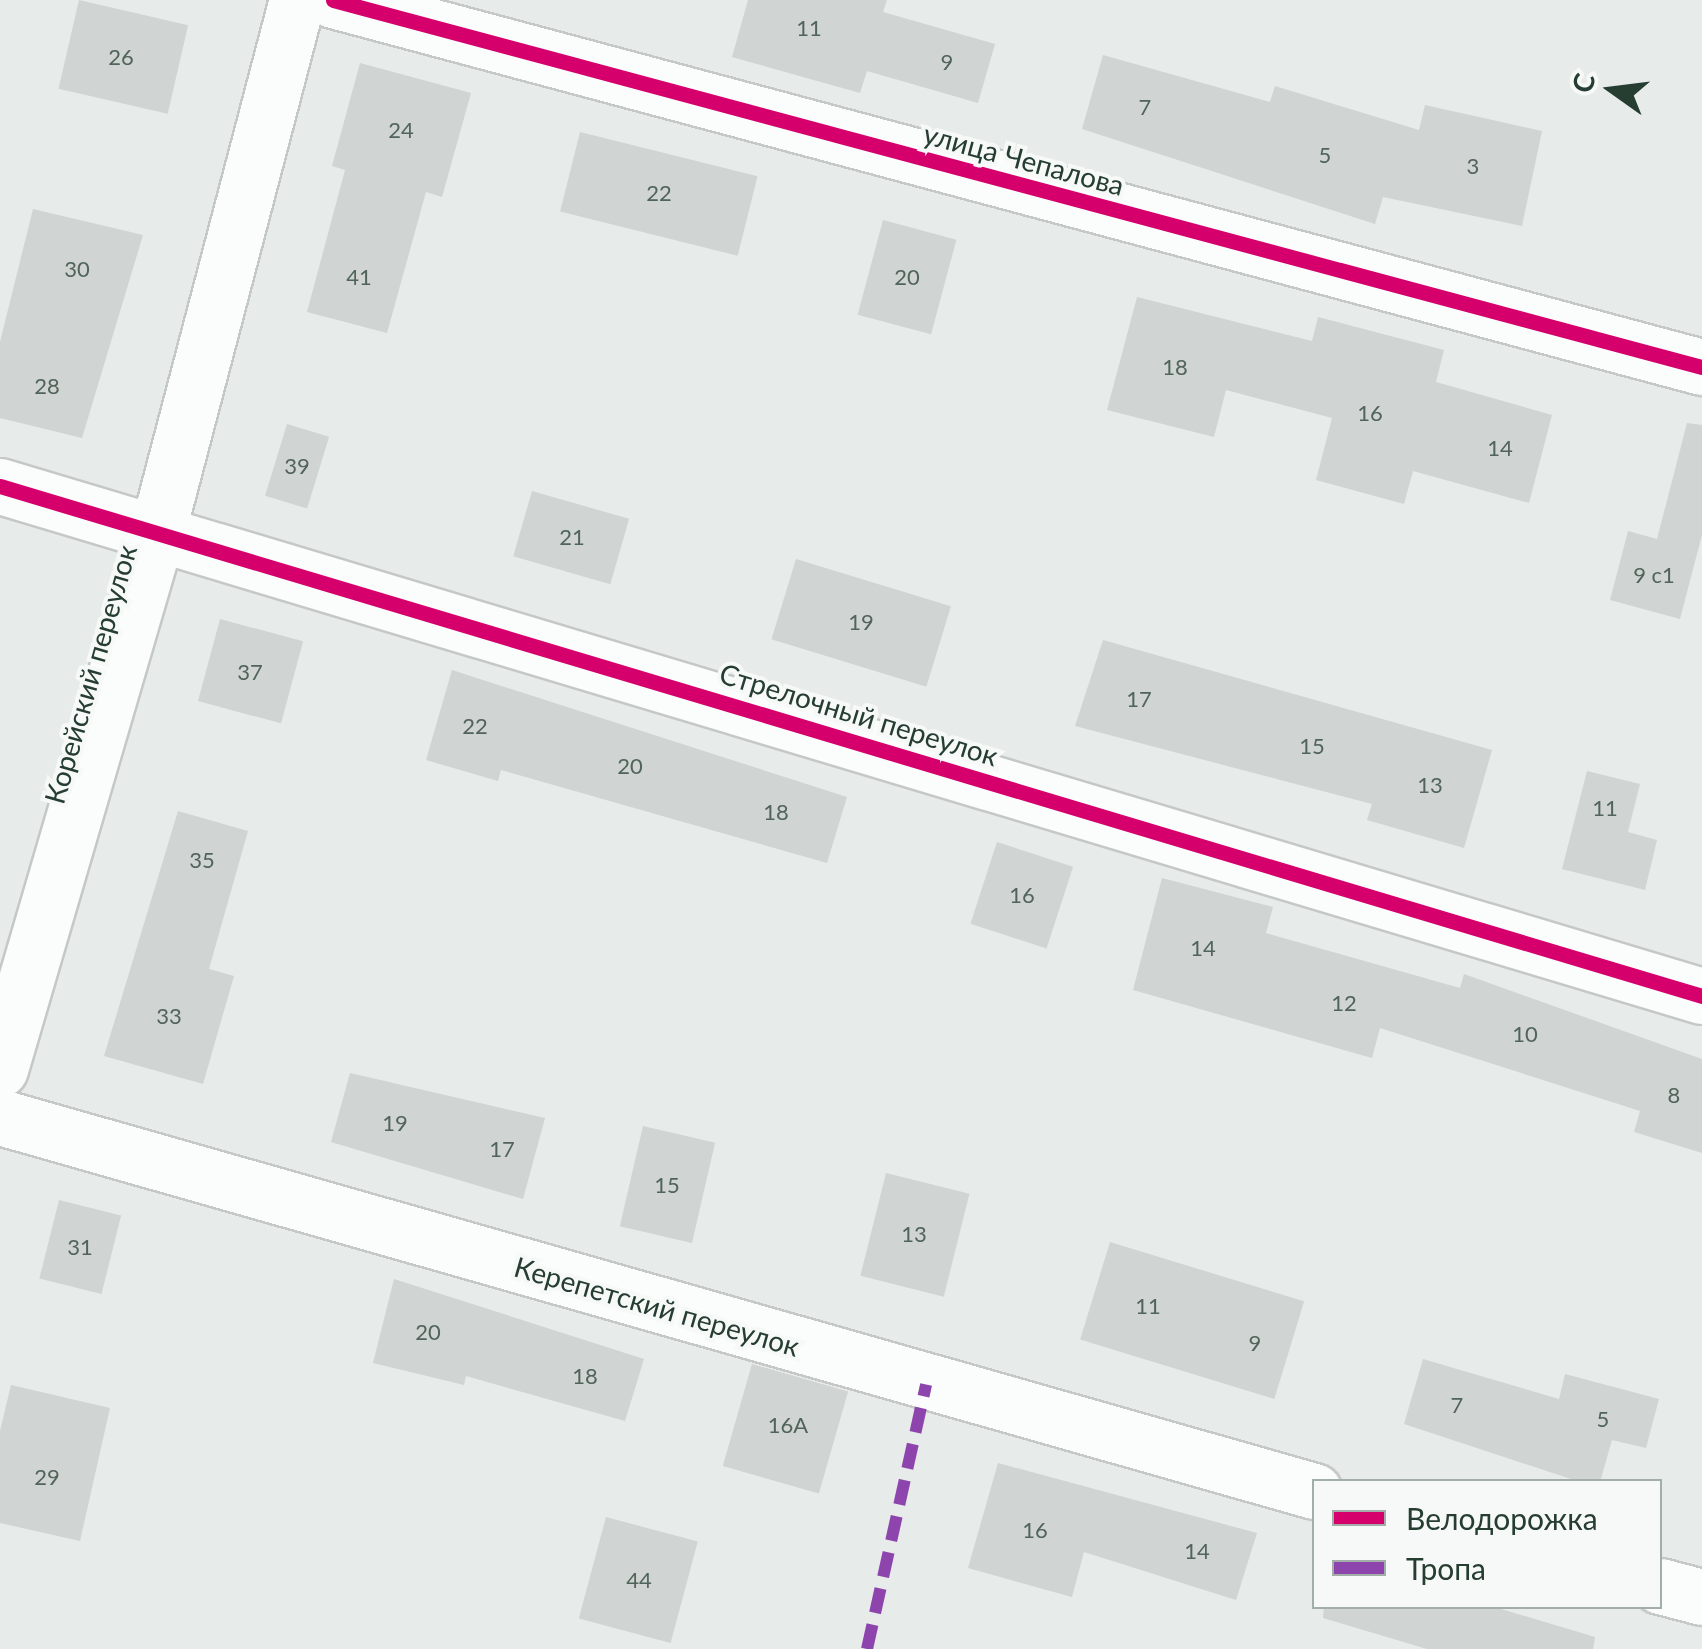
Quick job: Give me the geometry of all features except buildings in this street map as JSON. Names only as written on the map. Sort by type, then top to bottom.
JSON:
[{"type":"street","name":"Корейский переулок","points":[[0,1069],[158,529],[297,0]]},
{"type":"street","name":"улица Чепалова","points":[[333,0],[1702,367]]},
{"type":"street","name":"Стрелочный переулок","points":[[0,486],[158,529],[1702,996]]},
{"type":"street","name":"Керепетский переулок","points":[[0,1117],[1312,1490]]},
{"type":"street","points":[[1662,1587],[1702,1597]]},
{"type":"marked path","points":[[867,1649],[926,1384]]},
{"type":"cycle path","points":[[333,0],[1702,367]]},
{"type":"cycle path","points":[[0,486],[1702,996]]}]
